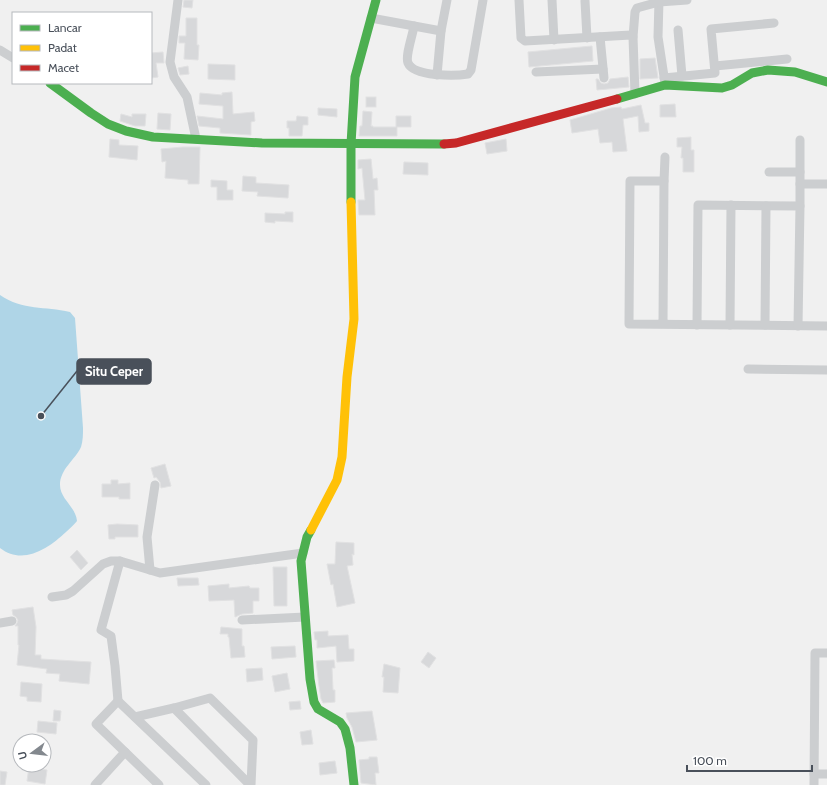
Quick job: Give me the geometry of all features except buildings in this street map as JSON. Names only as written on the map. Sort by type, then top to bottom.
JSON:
[{"type":"street","points":[[178,0],[170,62],[174,77],[187,97],[196,140]]},
{"type":"street","points":[[354,785],[350,748],[345,729],[340,722],[318,709],[314,702],[310,679],[301,567],[307,537],[337,480],[342,457],[347,377],[354,318],[351,144],[355,76],[376,0]]},
{"type":"street","points":[[437,75],[441,31],[447,0]]},
{"type":"street","points":[[414,26],[408,59],[408,64],[411,67],[422,72],[437,75],[458,76],[468,74],[471,70],[482,0]]},
{"type":"street","points":[[519,0],[522,40],[525,41],[631,35],[633,37]]},
{"type":"street","points":[[552,0],[554,40]]},
{"type":"street","points":[[635,94],[633,37],[637,8],[659,1],[687,0]]},
{"type":"street","points":[[585,1],[587,38]]},
{"type":"street","points":[[659,1],[658,37],[664,81]]},
{"type":"street","points":[[371,18],[441,31]]},
{"type":"street","points":[[51,84],[93,114],[116,127],[135,134],[153,137],[262,143],[398,143],[435,145],[456,143],[635,94],[664,81],[682,76],[715,73],[711,29],[774,23]]},
{"type":"street","points":[[678,30],[682,76]]},
{"type":"street","points":[[536,72],[603,73],[600,37]]},
{"type":"street","points":[[0,50],[12,57]]},
{"type":"street","points":[[715,66],[787,59]]},
{"type":"street","points":[[664,81],[722,88],[732,85],[752,73],[768,70],[795,72],[827,82]]},
{"type":"street","points":[[798,326],[800,140]]},
{"type":"street","points":[[663,324],[664,157]]},
{"type":"street","points":[[769,172],[800,172]]},
{"type":"street","points":[[664,181],[630,181],[629,324],[827,326]]},
{"type":"street","points":[[800,184],[827,184]]},
{"type":"street","points":[[697,325],[698,205],[800,206]]},
{"type":"street","points":[[730,325],[731,205]]},
{"type":"street","points":[[766,206],[766,325]]},
{"type":"street","points":[[748,369],[827,370]]},
{"type":"street","points":[[150,570],[147,537],[155,485]]},
{"type":"street","points":[[52,597],[73,592],[103,564],[110,561],[120,561],[160,573],[303,553]]},
{"type":"street","points":[[120,561],[101,630],[111,636],[118,701],[206,785]]},
{"type":"street","points":[[242,620],[305,617]]},
{"type":"street","points":[[0,623],[12,621]]},
{"type":"street","points":[[814,785],[815,653],[827,653]]},
{"type":"street","points":[[135,717],[210,698],[253,740],[251,785]]},
{"type":"street","points":[[118,701],[96,724],[159,785]]},
{"type":"street","points":[[174,708],[251,785]]},
{"type":"street","points":[[95,785],[125,752]]},
{"type":"street","points":[[814,774],[827,774]]},
{"type":"water","points":[[0,295],[17,304],[70,312],[75,318],[83,438],[81,447],[62,474],[60,485],[63,495],[74,511],[77,521],[52,544],[35,553],[27,555],[9,553],[0,548]]},
{"type":"traffic: fast","points":[[351,202],[351,144],[355,77],[376,0]]},
{"type":"traffic: fast","points":[[617,99],[665,85],[722,88],[732,85],[752,73],[768,70],[795,72],[827,82]]},
{"type":"traffic: fast","points":[[51,84],[108,124],[126,131],[153,137],[262,143],[444,144]]},
{"type":"traffic: fast","points":[[311,530],[307,537],[301,561],[310,679],[314,702],[318,709],[340,722],[345,729],[350,748],[354,785]]},
{"type":"traffic: slow","points":[[311,530],[337,480],[342,457],[347,377],[354,319],[351,202]]},
{"type":"traffic: jam","points":[[444,144],[456,143],[617,99]]},
{"type":"place","name":"Situ Ceper","points":[[41,416]]}]
